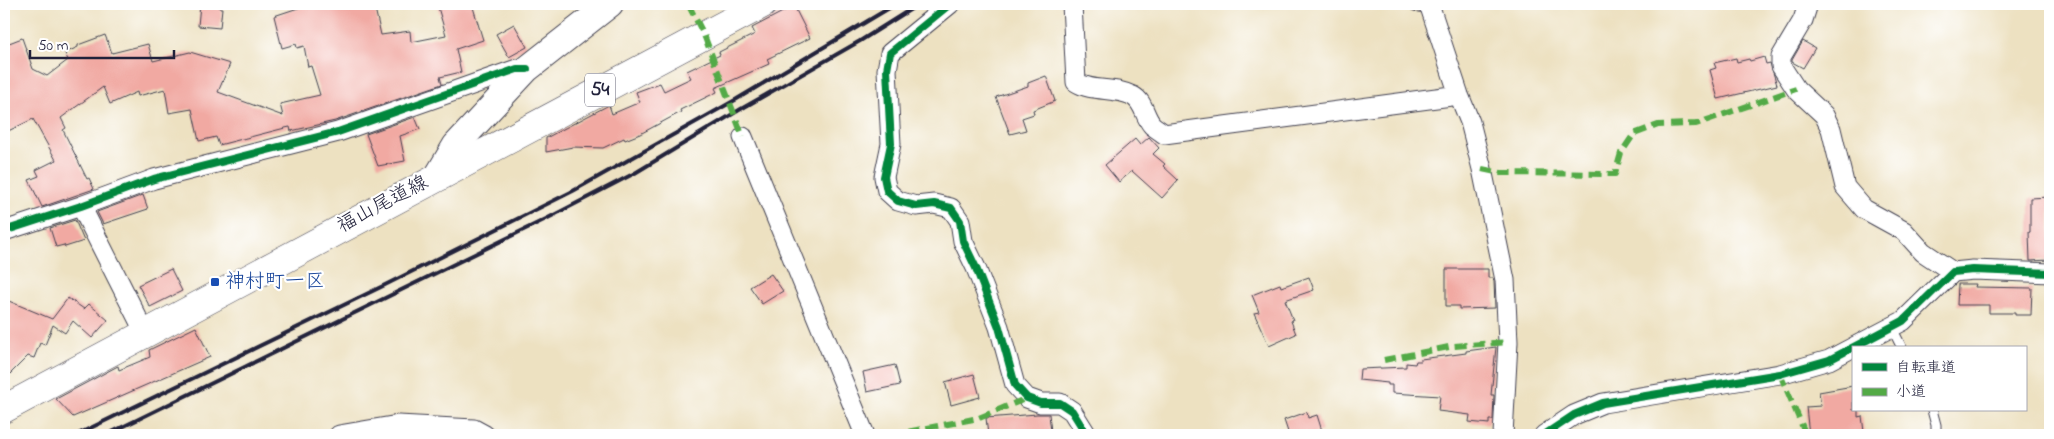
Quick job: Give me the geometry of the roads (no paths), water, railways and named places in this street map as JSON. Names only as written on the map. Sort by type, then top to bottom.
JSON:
[{"type":"main road","points":[[437,176],[456,145],[527,69],[610,4]]},
{"type":"main road","name":"福山尾道線","points":[[4,409],[437,176],[763,4]]},
{"type":"street","points":[[950,4],[890,53],[887,70],[891,144],[884,176],[887,192],[898,201],[916,206],[934,204],[951,208],[960,221],[963,240],[999,327],[1016,385],[1027,398],[1041,402],[1060,403],[1072,410],[1087,435]]},
{"type":"street","points":[[1072,4],[1076,82],[1084,87],[1121,91],[1139,100],[1152,124],[1164,134],[1459,95]]},
{"type":"street","points":[[1808,4],[1803,20],[1781,57],[1781,66],[1796,89],[1824,115],[1831,129],[1845,187],[1864,209],[1904,231],[1923,252],[1953,272]]},
{"type":"street","points":[[1424,6],[1470,122],[1482,169],[1505,280],[1508,342],[1503,435]]},
{"type":"street","points":[[4,231],[81,206],[154,179],[338,132],[517,69],[527,69]]},
{"type":"street","points":[[743,137],[865,435]]},
{"type":"street","points":[[81,206],[144,334]]},
{"type":"street","points":[[1855,346],[1903,321],[1953,272],[1973,270],[2050,273]]},
{"type":"street","points":[[1544,435],[1574,415],[1603,402],[1780,374],[1829,360],[1852,347]]},
{"type":"street","points":[[339,435],[398,425],[474,429],[485,435]]},
{"type":"lane","points":[[1891,326],[1901,346]]},
{"type":"lane","points":[[1932,412],[1936,435]]},
{"type":"railway","points":[[76,435],[385,285],[573,191],[737,99],[896,4]]},
{"type":"railway","points":[[106,435],[548,218],[635,173],[741,109],[860,41],[919,4]]},
{"type":"place","name":"神村町一区","points":[[215,282]]}]
